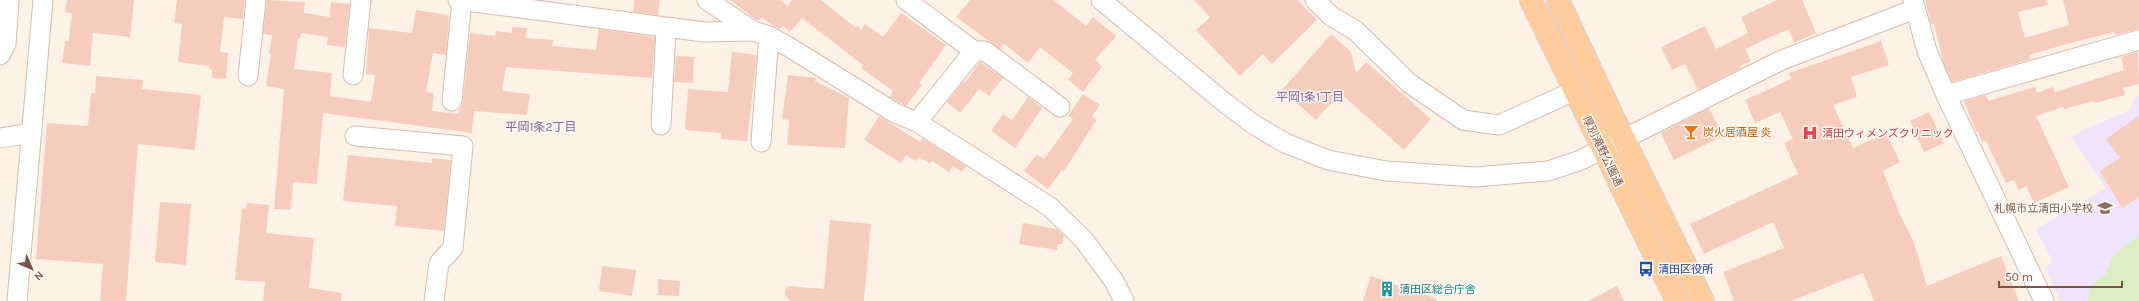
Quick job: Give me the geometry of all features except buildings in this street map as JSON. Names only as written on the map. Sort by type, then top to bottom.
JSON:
[{"type":"main road","name":"厚別滝野公園通","points":[[1531,0],[1677,301]]},
{"type":"main road","points":[[1558,0],[1703,301]]},
{"type":"street","points":[[0,55],[6,44],[4,24],[9,0]]},
{"type":"street","points":[[17,301],[43,0]]},
{"type":"street","points":[[248,76],[256,0]]},
{"type":"street","points":[[353,75],[361,0]]},
{"type":"street","points":[[458,0],[666,28],[704,32],[761,34]]},
{"type":"street","points":[[452,102],[462,0]]},
{"type":"street","points":[[707,0],[761,34],[789,46],[895,112],[917,122],[1050,206],[1084,240],[1114,281],[1124,301]]},
{"type":"street","points":[[906,0],[974,51],[985,51],[1060,108]]},
{"type":"street","points":[[1101,0],[1224,102],[1253,124],[1285,143],[1328,160],[1386,171],[1475,177],[1548,171],[1603,150],[1782,60],[1914,5],[1927,51],[1946,95],[2044,301]]},
{"type":"street","points":[[1315,0],[1331,16],[1356,31],[1409,83],[1463,120],[1499,125],[1574,91]]},
{"type":"street","points":[[661,125],[666,28]]},
{"type":"street","points":[[761,34],[761,142]]},
{"type":"street","points":[[1946,95],[2139,40]]},
{"type":"street","points":[[917,122],[974,51]]},
{"type":"street","points":[[0,138],[32,133]]},
{"type":"street","points":[[355,136],[463,146],[453,248],[439,263],[434,301]]},
{"type":"shaded area","name":"札幌市立清田小学校","points":[[2139,96],[2139,301],[2061,301],[2045,268],[2053,262],[2036,229],[2106,188],[2071,136],[2130,110],[2135,98]]},
{"type":"green space","points":[[2139,235],[2139,301],[2088,301],[2091,285],[2106,274],[2113,256]]},
{"type":"place","name":"炭火居酒屋 炎","points":[[1691,132]]},
{"type":"place","name":"清田ウィメンズクリニック","points":[[1810,133]]},
{"type":"place","name":"札幌市立清田小学校","points":[[2105,208]]},
{"type":"place","name":"清田区役所","points":[[1646,269]]},
{"type":"place","name":"清田区総合庁舎","points":[[1387,289]]},
{"type":"district","name":"平岡1条1丁目","points":[[1310,97]]},
{"type":"district","name":"平岡1条2丁目","points":[[541,127]]}]
